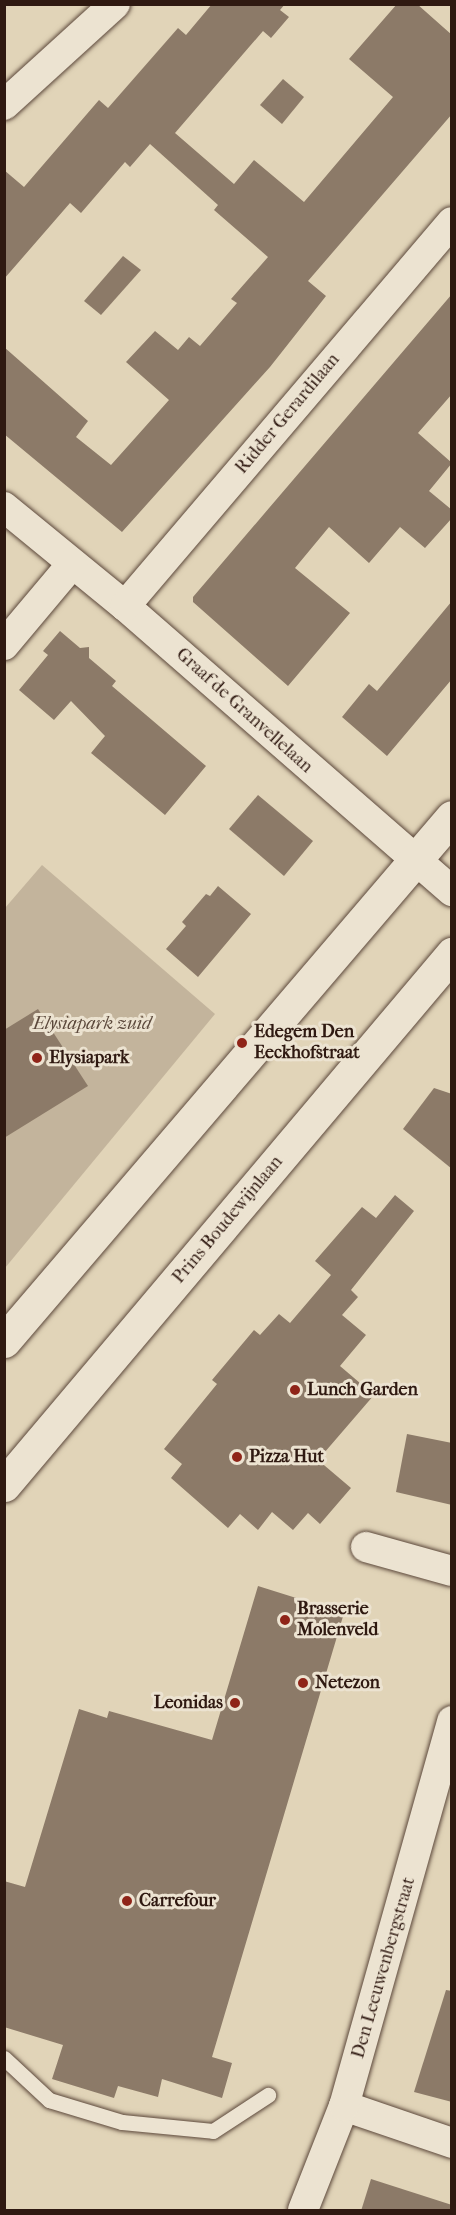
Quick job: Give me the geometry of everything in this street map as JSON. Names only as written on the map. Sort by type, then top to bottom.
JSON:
[{"type":"main road","points":[[4,1341],[452,817]]},
{"type":"main road","name":"Prins Boudewijnlaan","points":[[4,1485],[452,954]]},
{"type":"street","points":[[4,105],[114,4]]},
{"type":"street","name":"Ridder Gerardilaan","points":[[125,606],[452,222]]},
{"type":"street","name":"Graaf de Granvellelaan","points":[[4,507],[125,606],[413,860]]},
{"type":"street","points":[[4,645],[72,564]]},
{"type":"street","points":[[413,860],[452,891]]},
{"type":"street","points":[[366,1548],[452,1572]]},
{"type":"street","name":"Den Leeuwenbergstraat","points":[[303,2211],[344,2106],[452,1721]]},
{"type":"street","points":[[344,2106],[452,2143]]},
{"type":"lane","points":[[4,2058],[49,2100],[122,2122],[213,2131],[268,2095]]},
{"type":"green space","name":"Elysiapark zuid","points":[[42,865],[215,1014],[5,1268],[5,908]]},
{"type":"building","points":[[212,4],[285,4],[280,10],[289,17],[271,38],[263,31],[175,133],[234,184],[254,160],[304,202],[393,97],[349,59],[397,4],[417,4],[452,35],[452,114],[308,281],[326,296],[270,367],[122,532],[4,434],[4,347],[88,421],[76,437],[111,465],[169,400],[126,362],[155,331],[178,350],[189,337],[200,346],[237,303],[231,299],[268,257],[214,210],[218,205],[150,144],[130,167],[125,162],[81,213],[70,203],[4,279],[4,170],[24,187],[99,100],[108,108],[178,28],[186,35]]},
{"type":"building","points":[[283,79],[304,97],[282,124],[260,105]]},
{"type":"building","points":[[123,256],[141,270],[101,315],[84,301]]},
{"type":"building","points":[[452,294],[452,394],[418,433],[452,463],[429,491],[452,510],[452,518],[425,548],[400,527],[369,563],[329,527],[295,568],[350,613],[288,686],[193,602],[193,597]]},
{"type":"building","points":[[452,601],[452,679],[387,756],[342,717],[369,684],[377,691]]},
{"type":"building","points":[[60,631],[80,648],[89,647],[89,658],[116,681],[112,686],[206,766],[165,815],[91,753],[105,736],[71,701],[54,720],[19,690],[48,655],[43,651]]},
{"type":"building","points":[[258,795],[313,841],[284,876],[229,829]]},
{"type":"building","points":[[218,886],[251,914],[198,977],[166,949],[186,926],[182,922],[206,894],[210,896]]},
{"type":"building","name":"Elysiapark","points":[[38,1009],[88,1086],[4,1138],[4,1030]]},
{"type":"building","points":[[434,1088],[452,1094],[452,1169],[403,1129]]},
{"type":"building","points":[[395,1195],[414,1211],[351,1290],[358,1297],[342,1315],[366,1335],[340,1366],[374,1395],[318,1460],[351,1488],[320,1524],[308,1513],[293,1530],[272,1512],[258,1530],[240,1514],[228,1528],[171,1478],[182,1464],[164,1449],[217,1384],[212,1380],[254,1330],[260,1335],[279,1314],[290,1323],[331,1275],[315,1261],[362,1207],[376,1218]]},
{"type":"building","points":[[407,1434],[452,1443],[452,1505],[396,1492]]},
{"type":"building","name":"Carrefour","points":[[258,1586],[344,1613],[212,2057],[232,2063],[222,2098],[162,2079],[158,2097],[118,2086],[114,2098],[52,2079],[63,2045],[4,2027],[4,1881],[25,1887],[79,1709],[107,1718],[109,1711],[212,1740]]},
{"type":"building","points":[[446,1990],[452,1991],[452,2102],[414,2092]]},
{"type":"building","points":[[371,2179],[452,2205],[452,2211],[361,2211]]},
{"type":"place","name":"Edegem Den Eeckhofstraat","points":[[242,1043]]},
{"type":"place","name":"Elysiapark","points":[[37,1058]]},
{"type":"place","name":"Lunch Garden","points":[[295,1390]]},
{"type":"place","name":"Pizza Hut","points":[[237,1457]]},
{"type":"place","name":"Brasserie Molenveld","points":[[285,1620]]},
{"type":"place","name":"Netezon","points":[[303,1683]]},
{"type":"place","name":"Leonidas","points":[[235,1703]]},
{"type":"place","name":"Carrefour","points":[[127,1901]]}]
